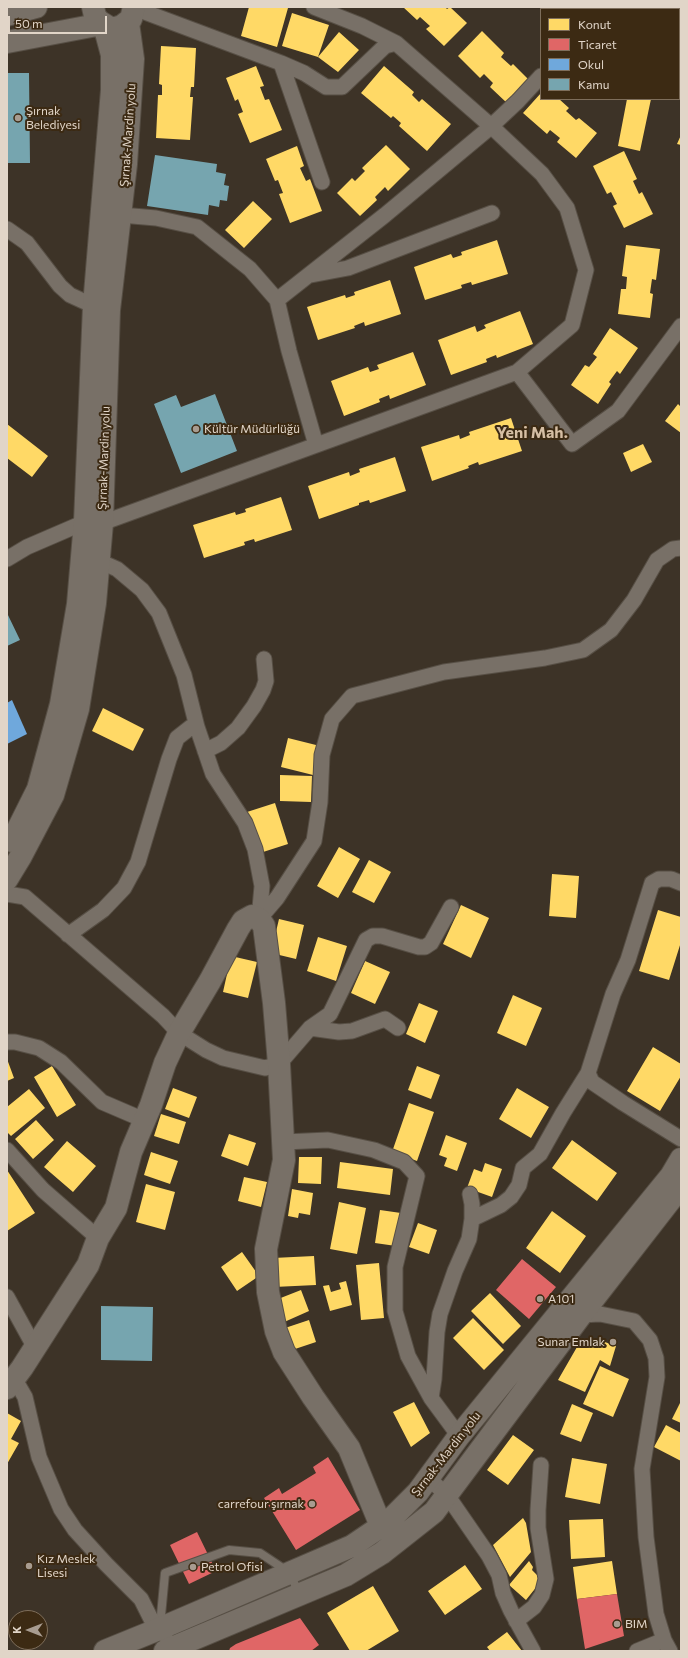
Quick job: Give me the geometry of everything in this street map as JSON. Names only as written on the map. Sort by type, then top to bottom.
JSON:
[{"type":"street","points":[[7,15],[36,7]]},
{"type":"street","points":[[7,559],[27,547],[93,522],[316,445],[517,372],[572,325],[586,270],[567,208],[542,174],[491,126],[396,43],[362,26],[314,7]]},
{"type":"street","points":[[7,42],[100,19],[116,28],[122,26],[132,12],[280,63],[304,73],[326,87],[342,87],[385,46],[396,43]]},
{"type":"street","name":"Şırnak-Mardin yolu","points":[[7,851],[38,788],[61,704],[93,522],[109,310],[121,215],[129,127],[133,59],[132,12]]},
{"type":"street","name":"Şırnak-Mardin yolu","points":[[7,879],[53,795],[78,709],[95,603],[99,561],[93,522],[94,306],[112,90],[112,55],[100,19]]},
{"type":"street","points":[[280,63],[322,182]]},
{"type":"street","points":[[277,300],[385,215],[491,126],[518,101],[540,77]]},
{"type":"street","points":[[307,276],[348,268],[492,213]]},
{"type":"street","points":[[121,215],[156,218],[197,227],[250,269],[277,300],[289,351],[316,445]]},
{"type":"street","points":[[7,229],[27,243],[60,286],[70,295],[94,306]]},
{"type":"street","points":[[517,372],[572,444],[618,411],[681,326]]},
{"type":"street","points":[[259,919],[277,898],[314,841],[320,802],[322,754],[332,719],[352,696],[444,672],[545,658],[583,650],[611,630],[634,600],[657,560],[674,549],[681,548]]},
{"type":"street","points":[[99,561],[117,570],[142,590],[159,613],[184,675],[197,727],[213,774],[245,823],[255,849],[262,886],[259,919]]},
{"type":"street","points":[[205,751],[221,743],[238,728],[254,706],[266,681],[264,659]]},
{"type":"street","points":[[68,935],[103,910],[124,888],[138,862],[168,759],[177,738],[191,727],[197,727]]},
{"type":"street","points":[[472,1219],[501,1205],[511,1197],[519,1185],[523,1168],[540,1154],[588,1073],[613,994],[628,960],[652,883],[659,879],[671,879],[681,883]]},
{"type":"street","points":[[7,894],[25,897],[163,1016],[179,1033],[206,1050],[223,1058],[265,1068],[279,1064],[310,1028],[330,1014],[366,940],[373,936],[382,936],[419,947],[425,946],[431,943],[452,907]]},
{"type":"street","points":[[175,1649],[154,1625],[141,1599],[75,1530],[61,1509],[39,1457],[25,1397],[11,1383],[88,1265],[98,1238],[116,1208],[132,1152],[165,1063],[179,1033],[243,921],[252,916],[259,919],[264,926],[265,933],[279,1064],[284,1142],[284,1160],[266,1249],[268,1292],[276,1331],[284,1352],[313,1397],[349,1448],[381,1526]]},
{"type":"street","points":[[310,1028],[339,1032],[352,1031],[385,1019],[398,1028]]},
{"type":"street","points":[[7,1042],[15,1042],[39,1048],[61,1062],[102,1102],[144,1120]]},
{"type":"street","points":[[588,1073],[592,1082],[681,1139]]},
{"type":"street","points":[[284,1142],[328,1140],[374,1150],[404,1162],[417,1176],[395,1266],[395,1311],[408,1356],[431,1398],[459,1436]]},
{"type":"street","points":[[7,1150],[43,1190],[98,1238]]},
{"type":"street","name":"Şırnak-Mardin yolu","points":[[104,1651],[352,1546],[389,1520],[418,1492],[459,1436],[671,1176],[681,1160]]},
{"type":"street","name":"Şırnak-Mardin yolu","points":[[175,1649],[299,1594],[346,1575],[382,1553],[434,1512],[581,1315],[681,1188]]},
{"type":"street","points":[[431,1398],[440,1314],[455,1271],[469,1239],[472,1219],[470,1194]]},
{"type":"street","points":[[7,1297],[35,1348]]},
{"type":"street","points":[[581,1315],[600,1314],[634,1321],[650,1340],[656,1358],[657,1377],[642,1468],[646,1537],[656,1614],[667,1645],[637,1651]]},
{"type":"street","points":[[516,1621],[534,1607],[542,1595],[546,1579],[538,1528],[538,1497],[541,1465]]},
{"type":"street","points":[[428,1478],[447,1494],[489,1556],[499,1575],[503,1593],[516,1621],[533,1651]]},
{"type":"lane","points":[[159,1629],[165,1573],[229,1550],[260,1553],[290,1572],[299,1594]]},
{"type":"building: Konut","points":[[249,7],[288,8],[277,47],[241,36]]},
{"type":"building: Konut","points":[[403,7],[445,7],[447,9],[450,7],[467,23],[444,46],[426,29],[430,26],[420,17],[417,20]]},
{"type":"building: Konut","points":[[292,13],[329,25],[318,57],[282,46]]},
{"type":"building: Konut","points":[[482,31],[504,53],[501,57],[511,66],[513,64],[530,81],[508,104],[490,87],[493,83],[484,74],[480,78],[458,56]]},
{"type":"building: Konut","points":[[339,32],[359,50],[338,72],[318,57]]},
{"type":"building: Konut","points":[[161,46],[196,48],[194,87],[191,87],[190,97],[193,97],[190,140],[156,138],[158,95],[162,95],[162,85],[159,84]]},
{"type":"building: Konut","points":[[680,55],[681,55],[680,74]]},
{"type":"building: Konut","points":[[256,66],[264,86],[260,87],[265,100],[269,99],[282,130],[250,143],[238,114],[243,112],[238,99],[235,101],[226,78]]},
{"type":"building: Konut","points":[[384,66],[414,92],[412,95],[419,102],[422,99],[451,124],[427,151],[399,126],[401,123],[393,116],[391,118],[361,93]]},
{"type":"building: Konut","points":[[540,94],[540,100],[560,100],[569,108],[566,111],[576,120],[579,118],[597,133],[576,158],[557,142],[560,138],[550,130],[547,134],[523,113]]},
{"type":"building: Konut","points":[[627,100],[651,100],[640,151],[618,146]]},
{"type":"building: Konut","points":[[681,135],[681,145],[677,144]]},
{"type":"building: Konut","points":[[386,145],[410,169],[388,191],[385,187],[375,197],[377,200],[360,216],[337,193],[352,178],[355,181],[365,171],[362,168]]},
{"type":"building: Konut","points":[[297,146],[304,166],[300,168],[306,181],[310,179],[322,211],[290,223],[279,194],[283,193],[278,180],[275,181],[266,159]]},
{"type":"building: Konut","points":[[624,151],[637,179],[633,181],[639,194],[642,192],[653,214],[624,228],[613,206],[617,204],[611,192],[607,194],[593,166]]},
{"type":"building: Konut","points":[[253,201],[272,219],[244,248],[225,230]]},
{"type":"building: Konut","points":[[497,240],[508,274],[472,285],[471,282],[461,285],[462,288],[425,300],[414,267],[451,254],[453,258],[462,255],[461,252]]},
{"type":"building: Konut","points":[[626,245],[660,249],[656,280],[652,279],[650,293],[653,294],[650,318],[618,314],[621,289],[626,289],[627,277],[622,276]]},
{"type":"building: Konut","points":[[390,280],[401,314],[365,326],[364,322],[354,326],[355,328],[318,340],[307,307],[345,295],[346,298],[355,295],[354,292]]},
{"type":"building: Konut","points":[[520,311],[533,344],[497,358],[496,355],[486,359],[487,362],[451,375],[438,340],[475,326],[477,332],[486,328],[484,325]]},
{"type":"building: Konut","points":[[610,328],[638,348],[620,374],[617,371],[609,382],[611,384],[598,404],[571,385],[585,365],[589,367],[597,357],[593,354]]},
{"type":"building: Konut","points":[[413,352],[426,385],[390,399],[389,395],[379,399],[380,402],[344,416],[331,381],[368,367],[370,372],[379,369],[377,365]]},
{"type":"building: Konut","points":[[678,404],[681,407],[681,433],[665,421]]},
{"type":"building: Konut","points":[[511,418],[522,451],[479,465],[478,462],[468,466],[469,468],[432,481],[421,447],[459,435],[460,439],[470,435],[469,432]]},
{"type":"building: Konut","points":[[7,424],[48,456],[32,477],[7,458]]},
{"type":"building: Konut","points":[[643,444],[652,462],[631,472],[623,453]]},
{"type":"building: Konut","points":[[395,457],[406,491],[370,503],[369,500],[359,503],[359,505],[319,519],[308,486],[349,472],[350,476],[360,472],[359,469]]},
{"type":"building: Konut","points":[[281,497],[292,530],[255,542],[254,539],[244,542],[245,545],[204,558],[193,525],[235,512],[236,515],[246,512],[245,509]]},
{"type":"building: Konut","points":[[103,708],[144,729],[133,751],[92,731]]},
{"type":"building: Konut","points":[[288,738],[320,746],[313,775],[281,767]]},
{"type":"building: Konut","points":[[280,775],[312,776],[311,802],[280,801]]},
{"type":"building: Konut","points":[[275,803],[288,844],[260,853],[247,812]]},
{"type":"building: Konut","points":[[339,847],[360,859],[338,898],[317,886]]},
{"type":"building: Konut","points":[[369,860],[391,872],[374,903],[352,892]]},
{"type":"building: Konut","points":[[552,874],[579,876],[576,918],[549,916]]},
{"type":"building: Konut","points":[[461,905],[489,918],[471,958],[443,944]]},
{"type":"building: Konut","points":[[658,910],[681,917],[681,942],[669,980],[639,971]]},
{"type":"building: Konut","points":[[279,919],[304,925],[296,959],[271,953]]},
{"type":"building: Konut","points":[[318,937],[347,946],[336,981],[307,971]]},
{"type":"building: Konut","points":[[231,956],[257,962],[248,998],[223,992]]},
{"type":"building: Konut","points":[[365,961],[390,972],[375,1004],[351,993]]},
{"type":"building: Konut","points":[[513,995],[542,1008],[526,1046],[497,1033]]},
{"type":"building: Konut","points":[[419,1003],[438,1011],[425,1043],[406,1034]]},
{"type":"building: Konut","points":[[653,1047],[681,1064],[681,1076],[660,1111],[627,1091]]},
{"type":"building: Konut","points":[[7,1059],[14,1078],[7,1081]]},
{"type":"building: Konut","points":[[52,1066],[76,1105],[57,1117],[34,1077]]},
{"type":"building: Konut","points":[[417,1066],[440,1075],[431,1099],[408,1090]]},
{"type":"building: Konut","points":[[173,1088],[197,1097],[189,1118],[165,1109]]},
{"type":"building: Konut","points":[[517,1088],[549,1107],[531,1138],[499,1119]]},
{"type":"building: Konut","points":[[29,1089],[45,1108],[11,1136],[7,1132],[7,1107]]},
{"type":"building: Konut","points":[[409,1103],[434,1112],[417,1161],[392,1152]]},
{"type":"building: Konut","points":[[161,1114],[186,1122],[179,1144],[154,1136]]},
{"type":"building: Konut","points":[[36,1120],[54,1140],[33,1159],[15,1139]]},
{"type":"building: Konut","points":[[229,1134],[256,1143],[248,1166],[221,1156]]},
{"type":"building: Konut","points":[[446,1135],[467,1143],[457,1171],[444,1166],[447,1158],[439,1155]]},
{"type":"building: Konut","points":[[572,1140],[617,1173],[597,1201],[552,1168]]},
{"type":"building: Konut","points":[[67,1141],[96,1166],[73,1192],[44,1167]]},
{"type":"building: Konut","points":[[151,1152],[178,1161],[170,1184],[144,1175]]},
{"type":"building: Konut","points":[[299,1157],[322,1157],[321,1184],[298,1183]]},
{"type":"building: Konut","points":[[340,1162],[393,1169],[390,1195],[337,1188]]},
{"type":"building: Konut","points":[[485,1163],[502,1169],[492,1197],[467,1188],[474,1169],[482,1172]]},
{"type":"building: Konut","points":[[7,1170],[35,1213],[7,1231]]},
{"type":"building: Konut","points":[[244,1177],[267,1182],[261,1207],[238,1201]]},
{"type":"building: Konut","points":[[146,1184],[175,1192],[165,1230],[136,1222]]},
{"type":"building: Konut","points":[[292,1189],[313,1193],[310,1215],[299,1213],[298,1218],[288,1216]]},
{"type":"building: Konut","points":[[339,1202],[366,1208],[357,1254],[330,1249]]},
{"type":"building: Konut","points":[[380,1210],[401,1213],[396,1246],[375,1243]]},
{"type":"building: Konut","points":[[552,1211],[586,1236],[560,1273],[526,1248]]},
{"type":"building: Konut","points":[[418,1223],[437,1230],[429,1254],[409,1247]]},
{"type":"building: Konut","points":[[242,1252],[259,1276],[237,1291],[221,1267]]},
{"type":"building: Konut","points":[[314,1256],[316,1285],[274,1287],[273,1258]]},
{"type":"building: Konut","points":[[379,1263],[384,1318],[361,1320],[356,1265]]},
{"type":"building: Konut","points":[[346,1281],[352,1305],[330,1311],[323,1286],[329,1285],[331,1292],[341,1289],[339,1283]]},
{"type":"building: Konut","points":[[301,1290],[309,1311],[282,1323],[273,1301]]},
{"type":"building: Konut","points":[[490,1293],[521,1326],[503,1344],[471,1311]]},
{"type":"building: Konut","points":[[473,1318],[504,1350],[484,1370],[453,1338]]},
{"type":"building: Konut","points":[[309,1320],[316,1342],[289,1351],[282,1329]]},
{"type":"building: Konut","points":[[602,1341],[616,1346],[610,1366],[600,1360],[585,1392],[558,1380],[577,1347]]},
{"type":"building: Konut","points":[[600,1366],[629,1379],[613,1417],[583,1404]]},
{"type":"building: Konut","points":[[681,1401],[681,1423],[672,1419]]},
{"type":"building: Konut","points":[[414,1402],[430,1433],[411,1447],[393,1412]]},
{"type":"building: Konut","points":[[572,1404],[593,1413],[581,1442],[560,1434]]},
{"type":"building: Konut","points":[[7,1413],[21,1421],[11,1439],[19,1443],[7,1464]]},
{"type":"building: Konut","points":[[666,1425],[681,1433],[681,1461],[654,1447]]},
{"type":"building: Konut","points":[[513,1435],[534,1450],[508,1485],[487,1470]]},
{"type":"building: Konut","points":[[572,1458],[607,1464],[600,1504],[565,1497]]},
{"type":"building: Konut","points":[[523,1518],[526,1523],[531,1552],[510,1577],[493,1545]]},
{"type":"building: Konut","points":[[603,1519],[605,1557],[571,1559],[569,1520]]},
{"type":"building: Konut","points":[[529,1561],[533,1567],[532,1570],[542,1580],[526,1600],[509,1585]]},
{"type":"building: Konut","points":[[612,1561],[617,1594],[577,1599],[573,1567]]},
{"type":"building: Konut","points":[[465,1565],[482,1589],[445,1615],[428,1591]]},
{"type":"building: Konut","points":[[373,1586],[399,1631],[366,1651],[350,1651],[327,1613]]},
{"type":"building: Konut","points":[[507,1632],[522,1651],[490,1651],[487,1647]]},
{"type":"building: Ticaret","points":[[522,1259],[556,1287],[529,1319],[496,1290]]},
{"type":"building: Ticaret","name":"carrefour şırnak","points":[[328,1457],[360,1510],[296,1550],[264,1498],[279,1488],[282,1494],[316,1473],[313,1467]]},
{"type":"building: Ticaret","points":[[197,1532],[216,1571],[189,1584],[170,1545]]},
{"type":"building: Ticaret","points":[[617,1594],[624,1636],[585,1649],[577,1599]]},
{"type":"building: Ticaret","points":[[300,1618],[319,1645],[311,1651],[229,1651],[230,1648],[236,1644]]},
{"type":"building: Okul","points":[[12,700],[27,734],[7,744],[7,703]]},
{"type":"building: Kamu","name":"Şırnak Belediyesi","points":[[7,73],[29,73],[30,163],[7,163]]},
{"type":"building: Kamu","points":[[155,155],[217,164],[216,172],[226,174],[224,185],[229,186],[227,201],[220,200],[219,207],[209,205],[208,215],[147,206]]},
{"type":"building: Kamu","name":"Kültür Müdürlüğü","points":[[215,394],[237,451],[181,473],[154,404],[176,395],[181,407]]},
{"type":"building: Kamu","points":[[7,613],[20,640],[7,646]]},
{"type":"building: Kamu","points":[[101,1306],[153,1307],[152,1361],[101,1360]]},
{"type":"place","name":"Şırnak Belediyesi","points":[[18,118]]},
{"type":"place","name":"Kültür Müdürlüğü","points":[[196,429]]},
{"type":"place","name":"A101","points":[[540,1299]]},
{"type":"place","name":"Sunar Emlak","points":[[613,1342]]},
{"type":"place","name":"carrefour şırnak","points":[[312,1504]]},
{"type":"place","name":"Kız Meslek Lisesi","points":[[29,1566]]},
{"type":"place","name":"Petrol Ofisi","points":[[193,1567]]},
{"type":"place","name":"BIM","points":[[617,1624]]},
{"type":"district","name":"Yeni Mah.","points":[[532,433]]}]
